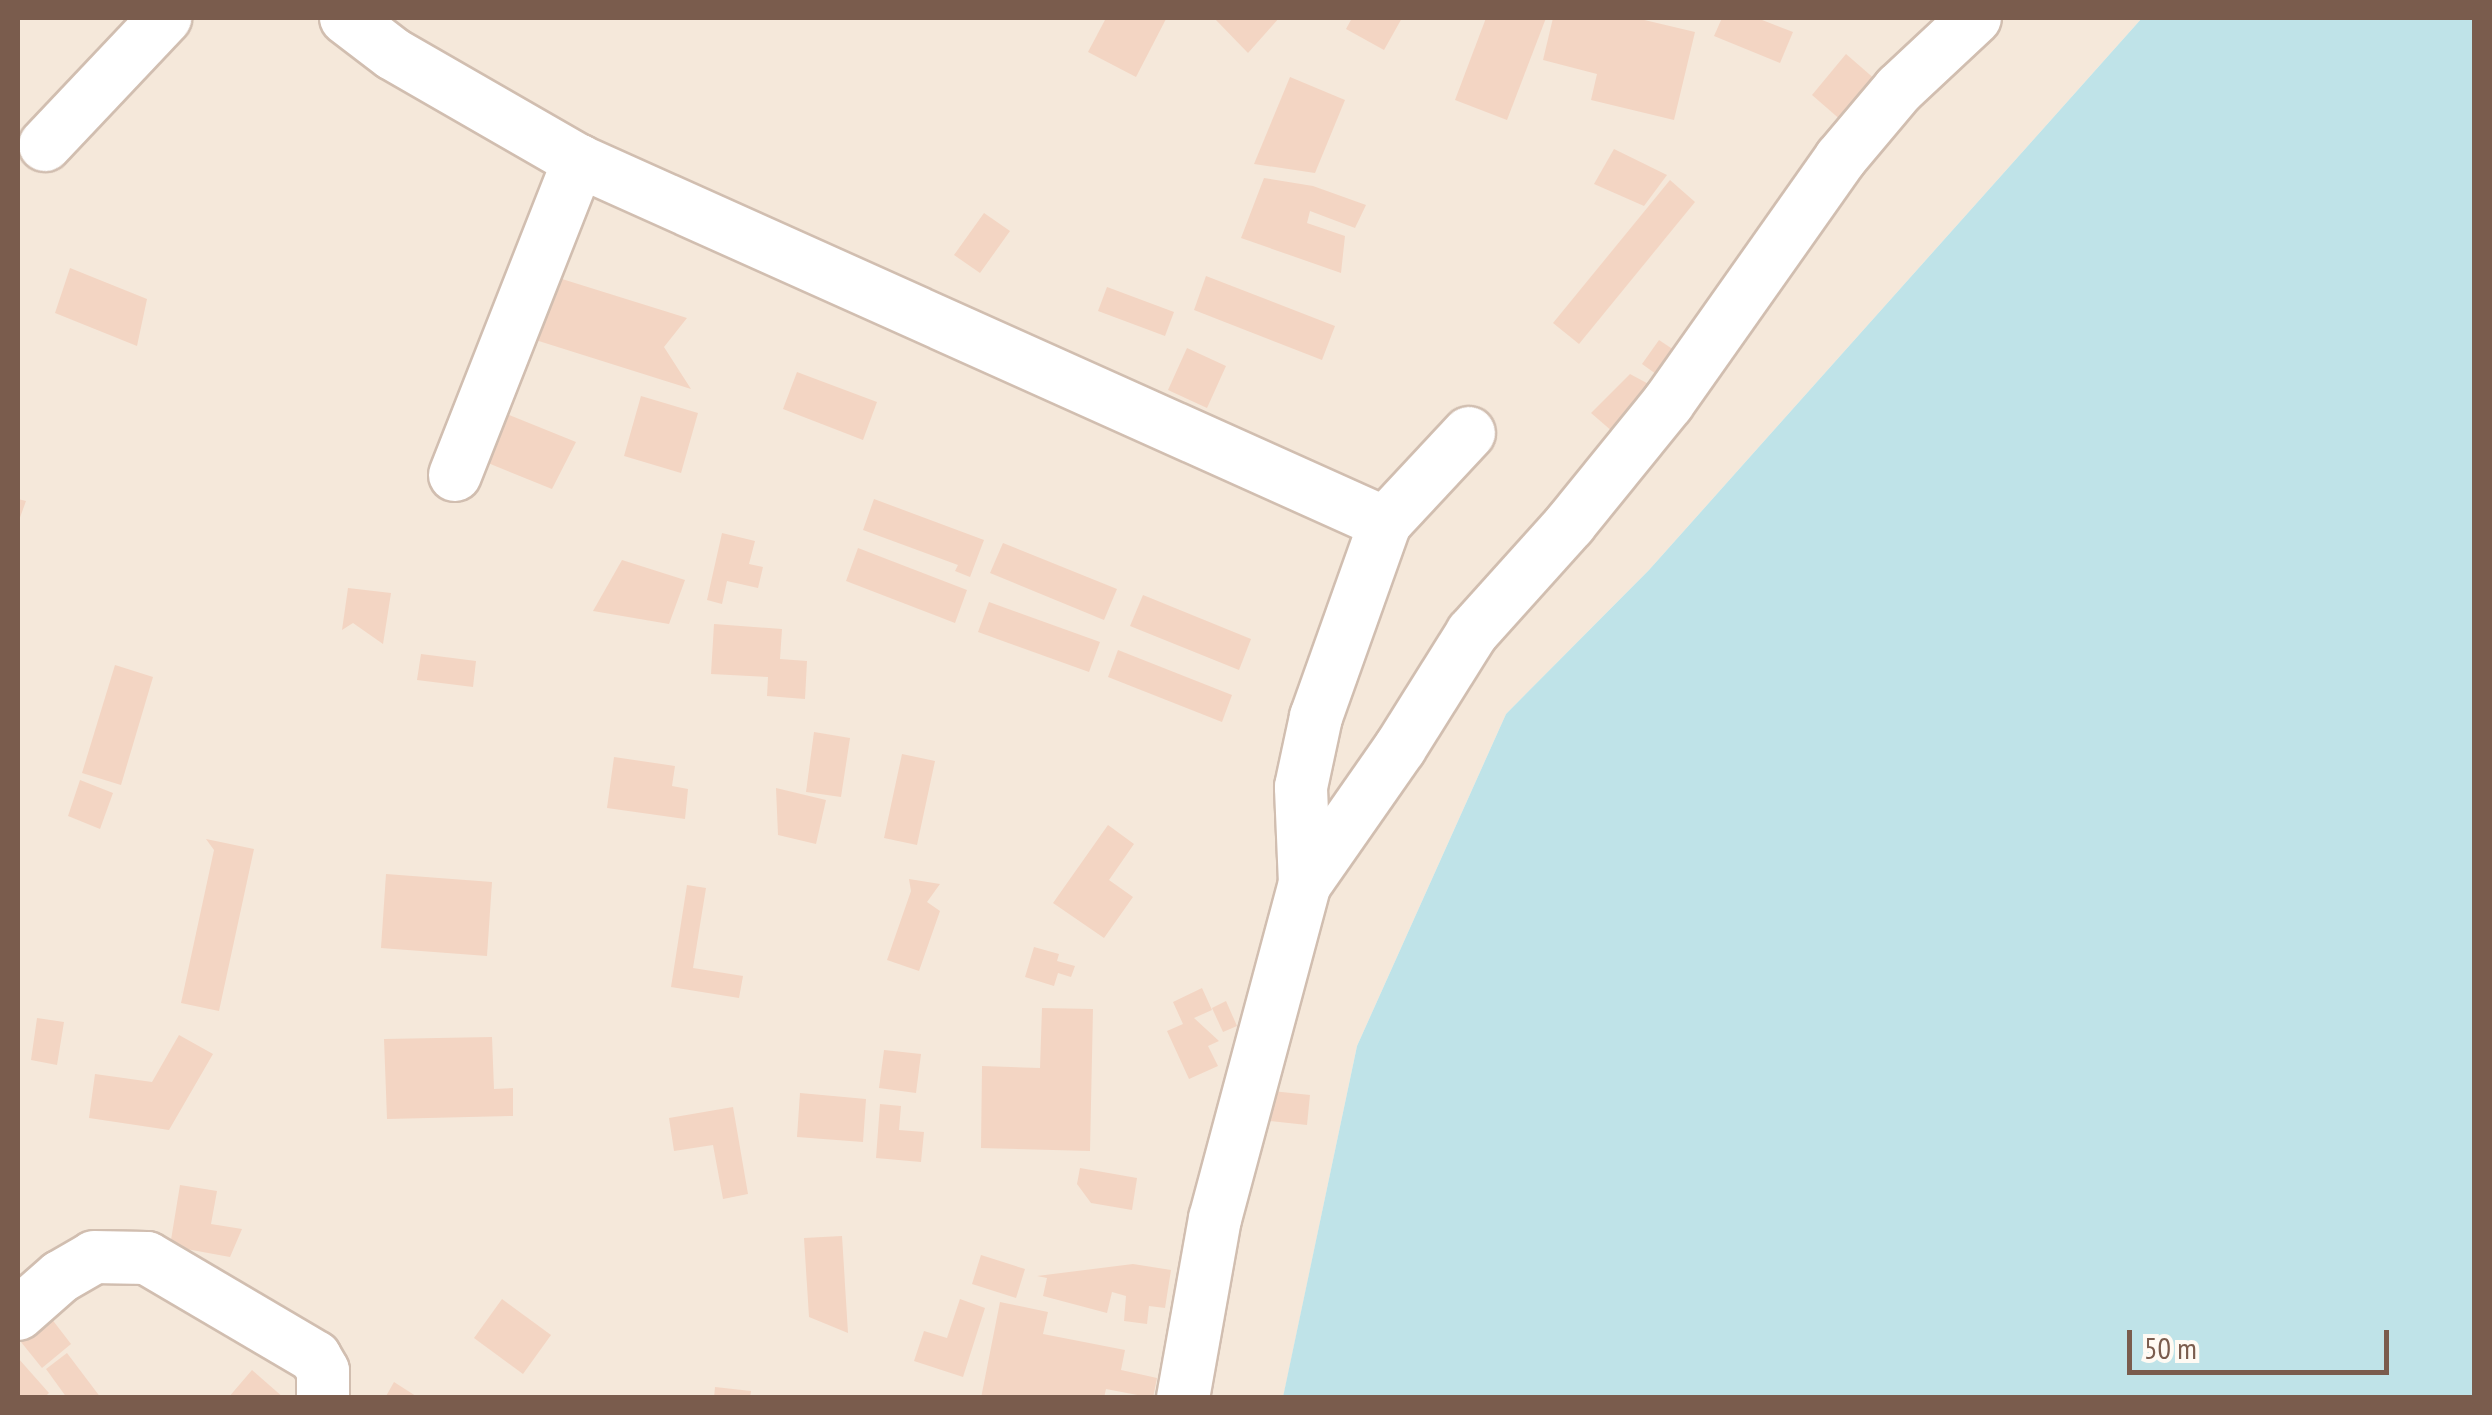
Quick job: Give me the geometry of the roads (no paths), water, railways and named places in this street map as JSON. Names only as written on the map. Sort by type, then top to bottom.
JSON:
[{"type":"street","points":[[45,144],[165,18]]},
{"type":"street","points":[[346,18],[393,54],[579,161],[1385,524]]},
{"type":"street","points":[[1304,884],[1400,748],[1472,633],[1570,524],[1668,403],[1840,159],[1899,89],[1975,18]]},
{"type":"street","points":[[455,476],[579,161]]},
{"type":"street","points":[[1182,1398],[1216,1218],[1304,884],[1301,787],[1312,734],[1385,524],[1469,433]]},
{"type":"street","points":[[18,1314],[60,1277],[94,1257],[146,1258],[314,1357],[323,1372],[324,1398]]},
{"type":"water","points":[[2142,18],[2474,18],[2474,1397],[1283,1397],[1357,1046],[1506,714],[1649,570]]}]
